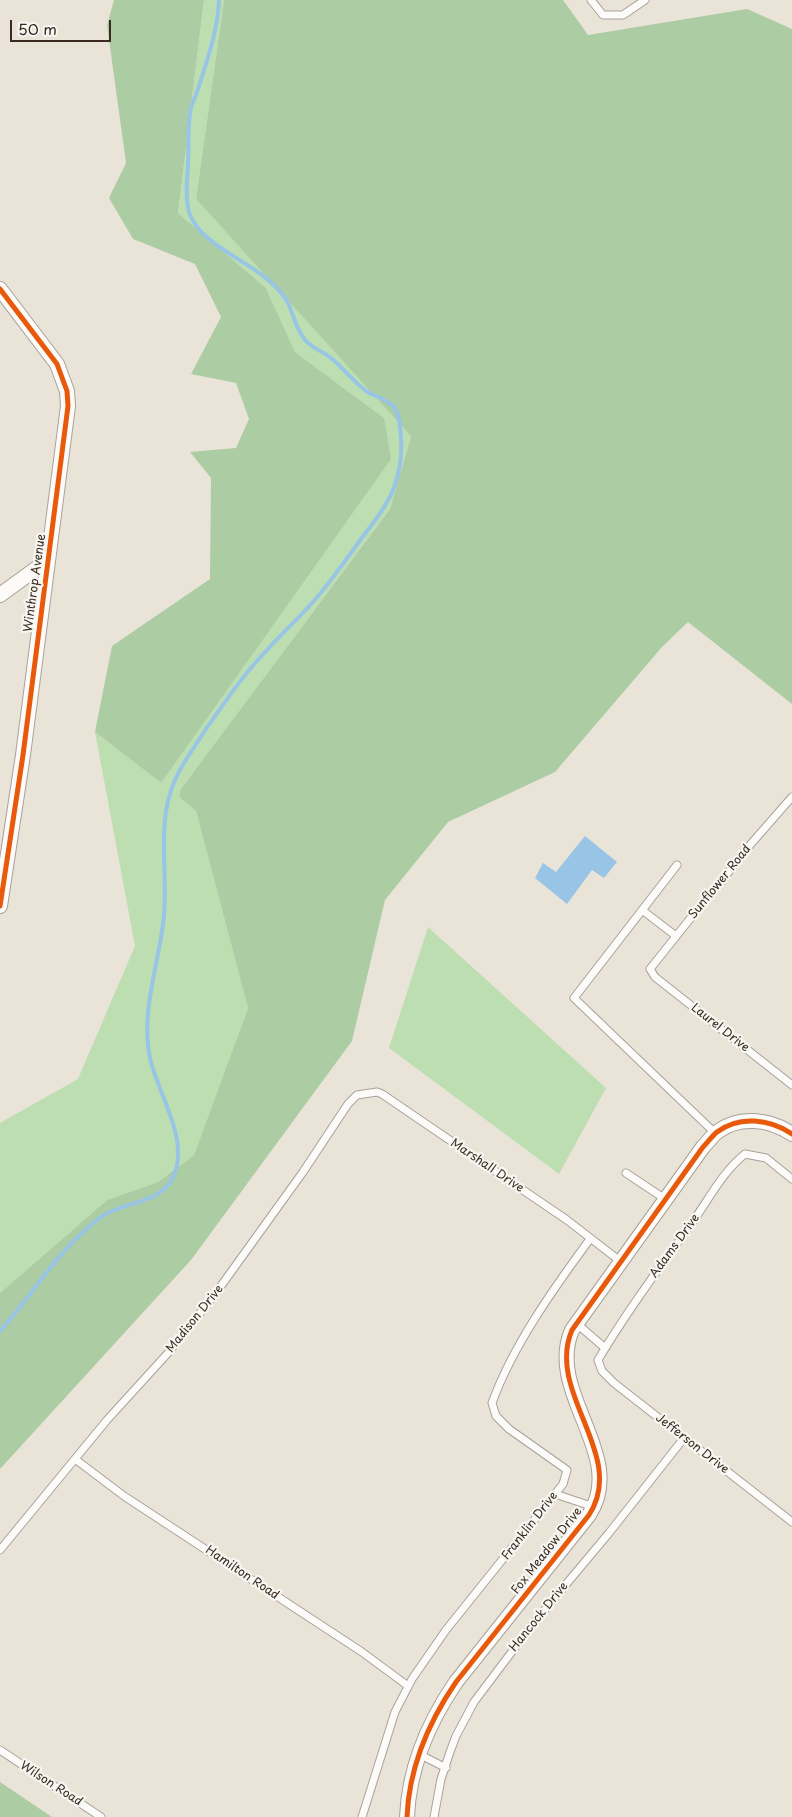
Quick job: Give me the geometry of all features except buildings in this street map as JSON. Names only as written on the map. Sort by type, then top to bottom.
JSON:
[{"type":"street","name":"Winthrop Avenue","points":[[0,289],[57,364],[67,391],[67,421],[23,755],[1,903]]},
{"type":"street","points":[[0,595],[48,560]]},
{"type":"street","name":"Fox Meadow Drive","points":[[407,1817],[409,1790],[418,1754],[437,1711],[456,1682],[594,1507],[599,1496],[601,1480],[598,1464],[570,1383],[566,1365],[569,1337],[576,1323],[715,1133],[733,1124],[748,1121],[774,1125],[792,1134]]},
{"type":"lane","points":[[591,0],[603,14],[623,15],[644,0]]},
{"type":"lane","name":"Sunflower Road","points":[[650,969],[705,900],[722,882],[743,853],[792,797]]},
{"type":"lane","points":[[677,865],[574,998],[715,1133]]},
{"type":"lane","points":[[642,910],[676,936]]},
{"type":"lane","name":"Laurel Drive","points":[[650,969],[655,977],[792,1085]]},
{"type":"lane","name":"Madison Drive","points":[[0,1550],[107,1420],[168,1353],[214,1297],[303,1172],[348,1104],[357,1095],[377,1092],[382,1094]]},
{"type":"lane","name":"Marshall Drive","points":[[382,1094],[567,1220],[590,1239]]},
{"type":"lane","name":"Adams Drive","points":[[598,1360],[643,1290],[738,1160],[745,1154],[766,1158],[792,1179]]},
{"type":"lane","points":[[626,1173],[665,1199]]},
{"type":"lane","points":[[590,1239],[620,1261]]},
{"type":"lane","name":"Franklin Drive","points":[[362,1817],[395,1712],[408,1686],[434,1646],[563,1484],[567,1470],[509,1429],[496,1416],[492,1403],[501,1381],[535,1319],[590,1239]]},
{"type":"lane","points":[[576,1323],[606,1348]]},
{"type":"lane","name":"Jefferson Drive","points":[[598,1360],[602,1371],[614,1383],[792,1522]]},
{"type":"lane","name":"Hancock Drive","points":[[434,1817],[441,1779],[456,1736],[474,1702],[532,1624],[609,1533],[684,1438]]},
{"type":"lane","name":"Hamilton Road","points":[[75,1459],[124,1496],[362,1652],[408,1686]]},
{"type":"lane","points":[[555,1494],[594,1507]]},
{"type":"lane","name":"Wilson Road","points":[[0,1750],[101,1817]]},
{"type":"lane","points":[[418,1754],[446,1768]]},
{"type":"green space","points":[[114,0],[204,0],[178,213],[266,288],[295,352],[384,418],[391,459],[161,783],[95,732],[112,646],[210,579],[211,478],[190,452],[236,448],[249,419],[236,383],[191,374],[221,317],[195,264],[133,239],[109,198],[126,163],[107,25]]},
{"type":"green space","points":[[204,0],[224,0],[196,199],[411,435],[390,509],[180,790],[180,798],[196,811],[248,1008],[194,1155],[158,1182],[107,1200],[0,1293],[0,1123],[78,1079],[135,946],[95,732],[161,783],[384,418],[295,352],[266,288],[178,213]]},
{"type":"green space","points":[[224,0],[563,0],[588,35],[747,9],[792,29],[792,704],[688,622],[662,647],[555,772],[448,822],[385,900],[352,1041],[191,1260],[0,1469],[0,1293],[107,1200],[158,1182],[194,1155],[248,1008],[196,811],[180,798],[180,790],[390,509],[411,436],[196,199]]},
{"type":"green space","points":[[428,927],[606,1088],[559,1174],[389,1048]]},
{"type":"green space","points":[[0,1782],[52,1817],[0,1817]]},
{"type":"water","points":[[585,836],[617,862],[604,878],[592,870],[567,904],[535,878],[543,863],[556,872]]},
{"type":"waterway","points":[[0,1331],[60,1257],[86,1229],[109,1212],[148,1199],[157,1194],[165,1189],[171,1181],[177,1167],[178,1151],[176,1136],[150,1058],[147,1022],[164,915],[164,830],[169,796],[185,762],[236,687],[250,669],[319,595],[380,514],[392,492],[399,467],[401,450],[399,417],[394,407],[366,391],[331,358],[308,343],[299,331],[288,303],[279,290],[267,279],[212,242],[194,223],[189,212],[187,188],[190,115],[212,43],[217,22],[219,0]]},
{"type":"cycle path","points":[[0,289],[57,364],[67,391],[68,406],[23,755],[0,906]]},
{"type":"cycle path","points":[[407,1817],[416,1763],[437,1713],[456,1682],[589,1515],[598,1492],[599,1470],[594,1447],[569,1377],[567,1354],[572,1330],[703,1147],[715,1134],[735,1123],[745,1121],[764,1122],[792,1134]]}]
